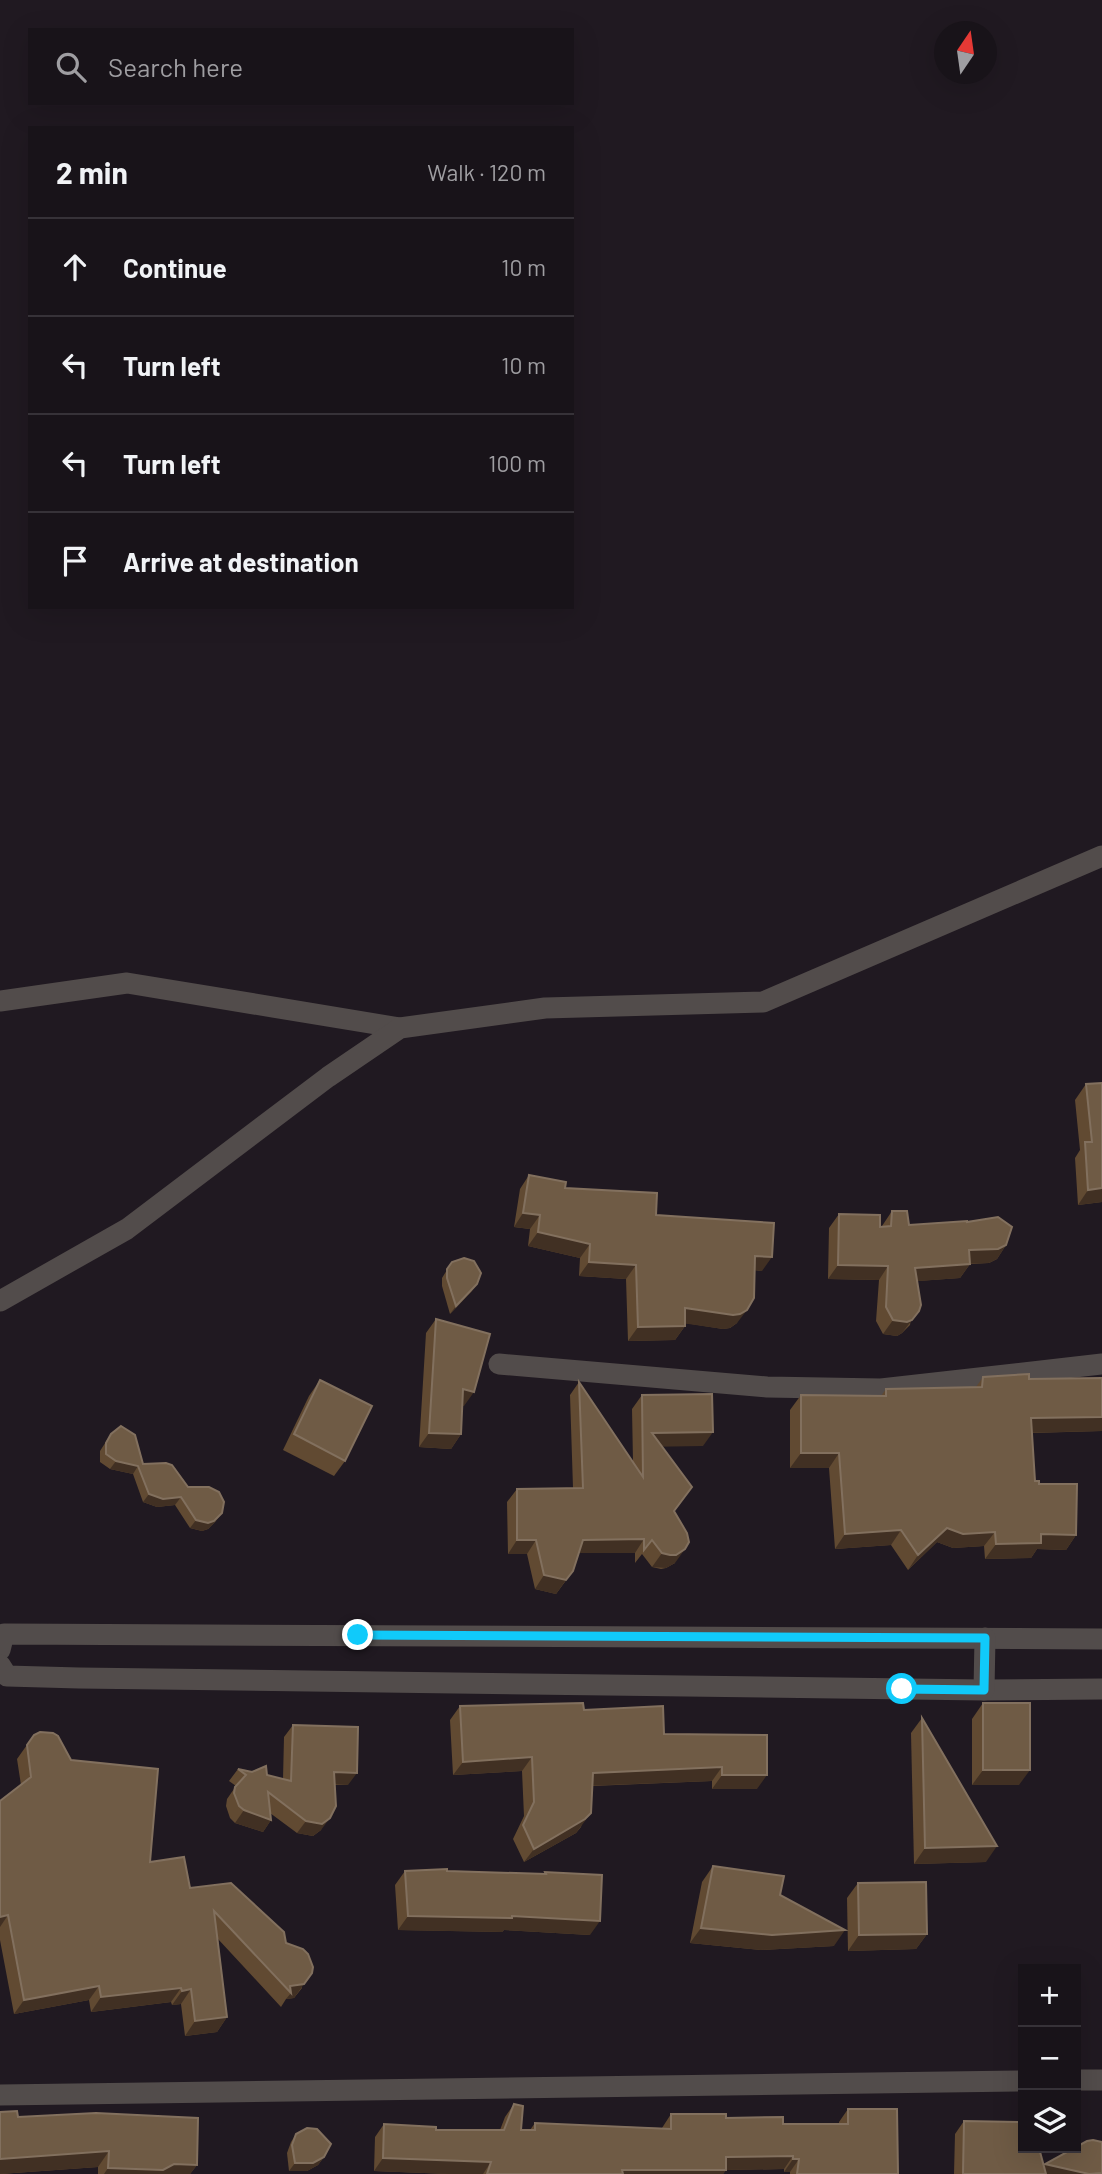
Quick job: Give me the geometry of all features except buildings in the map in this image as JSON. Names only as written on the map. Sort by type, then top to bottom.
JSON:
[{"type":"street","points":[[0,1001],[127,983],[400,1028],[545,1008],[763,1002],[1102,856]]},
{"type":"street","points":[[0,1301],[127,1228],[328,1077],[400,1028]]},
{"type":"street","points":[[499,1364],[767,1387],[881,1389],[1102,1364]]},
{"type":"street","points":[[0,1650],[4,1634],[1102,1639]]},
{"type":"street","points":[[984,1690],[985,1638]]},
{"type":"street","points":[[0,1665],[7,1676],[79,1678],[984,1690],[1102,1689]]},
{"type":"street","points":[[1081,2080],[1102,2080]]},
{"type":"street","points":[[0,2095],[1018,2081]]},
{"type":"route","points":[[358,1635],[985,1638],[984,1690],[902,1689]]}]
